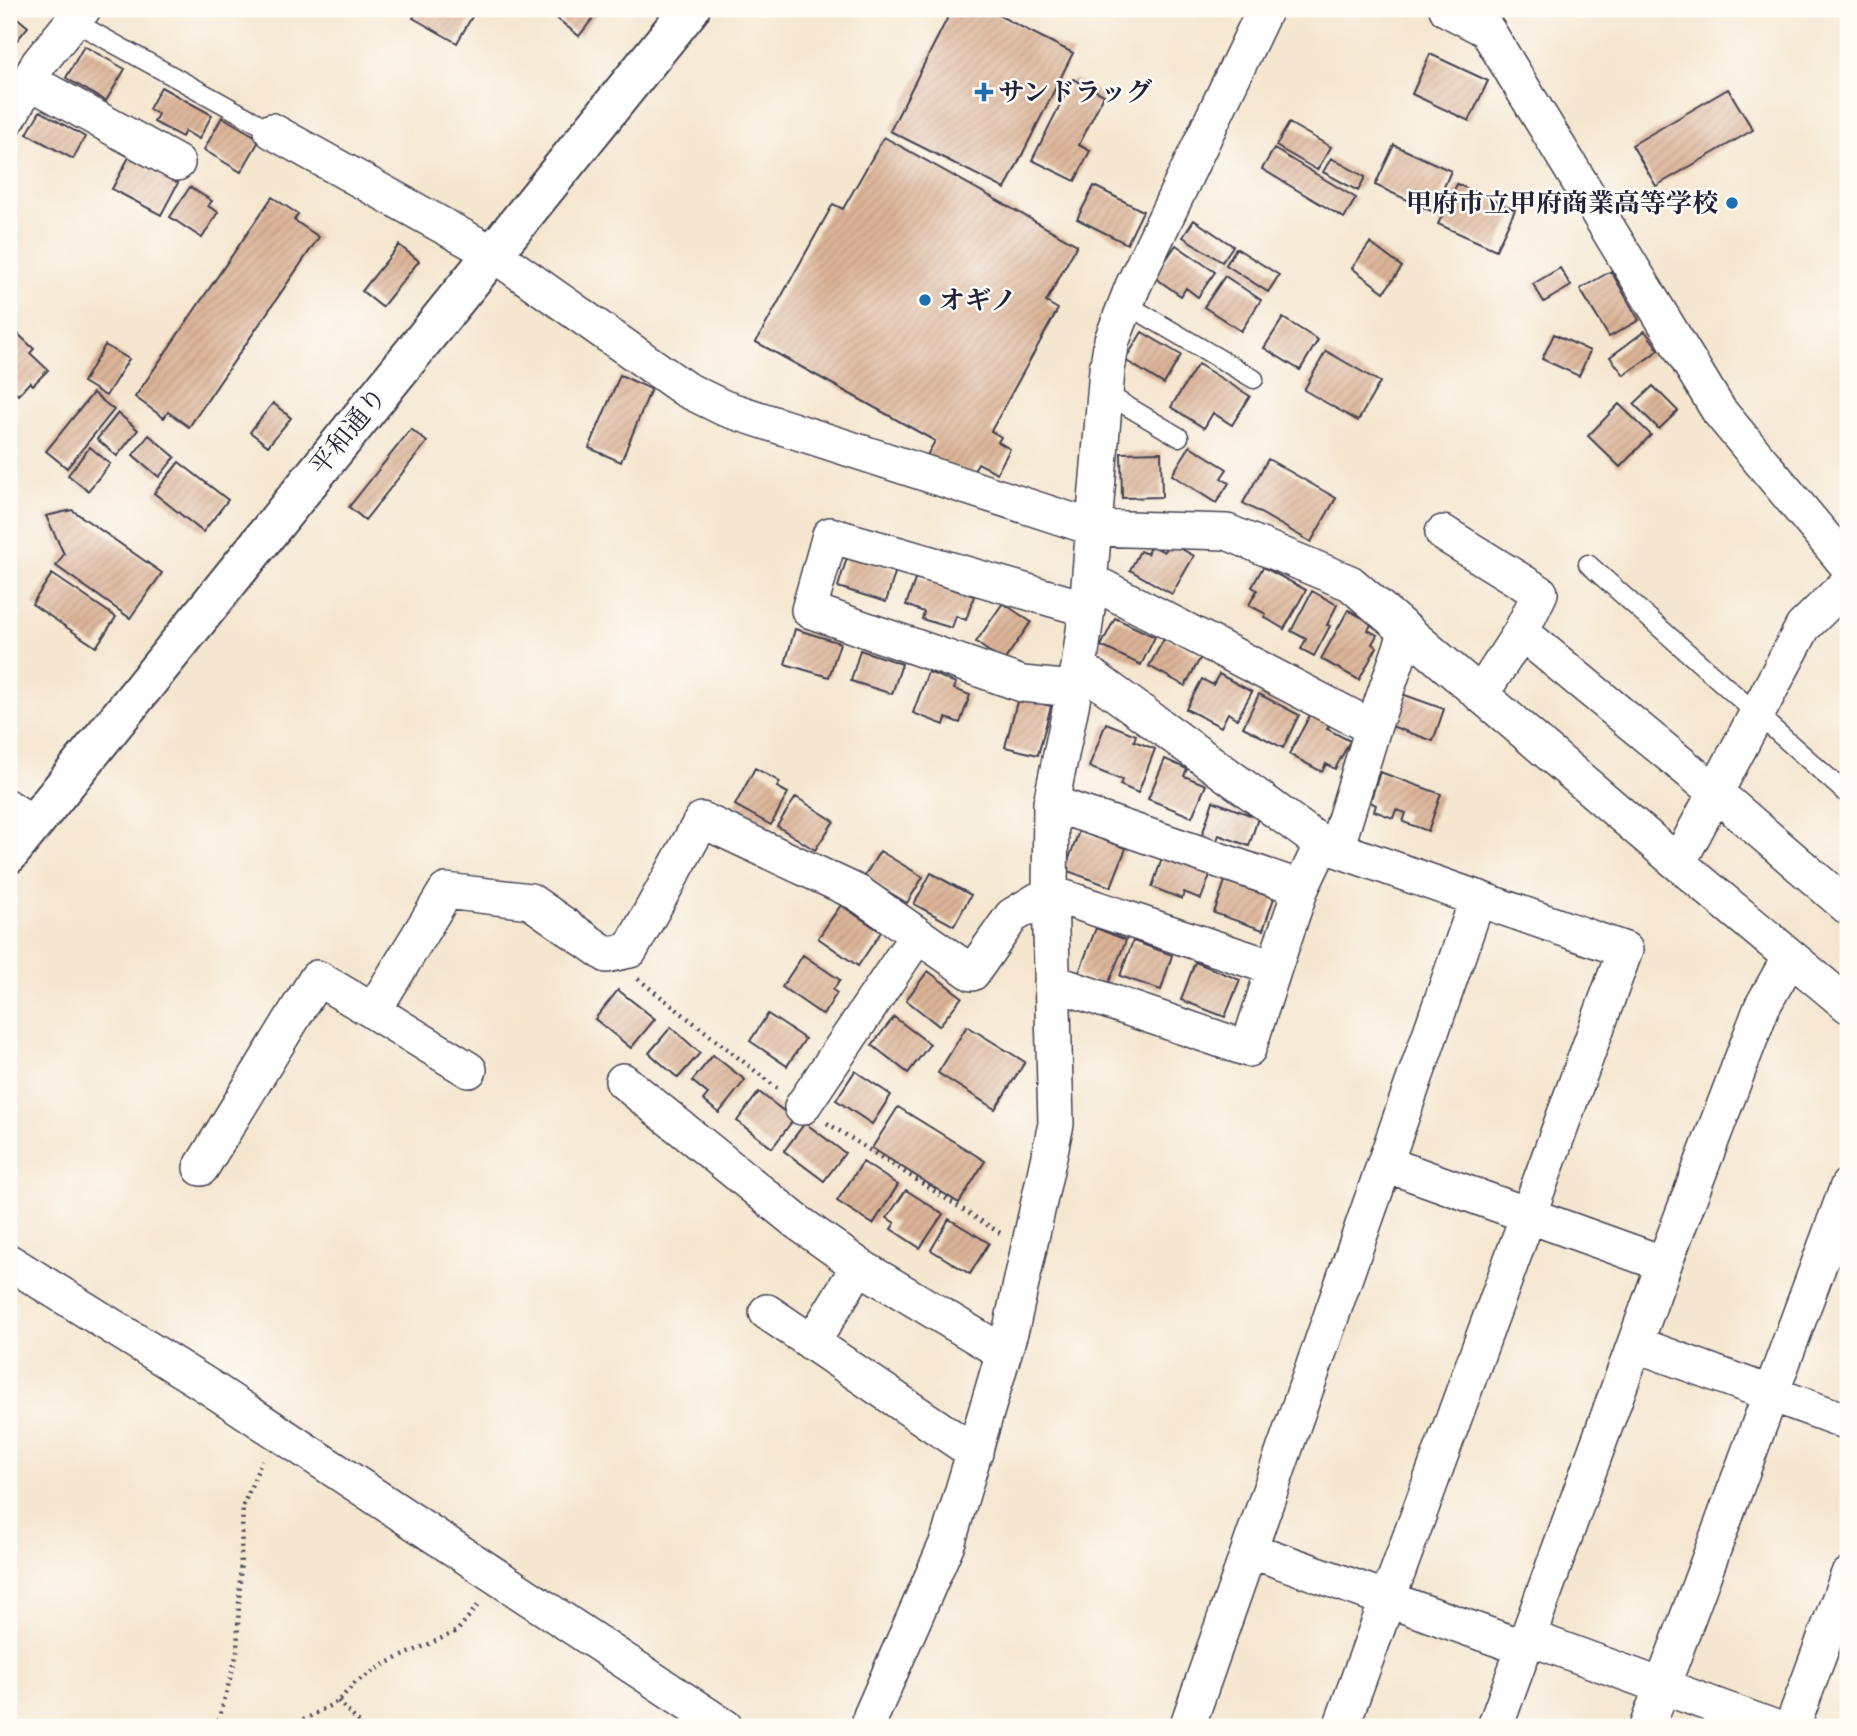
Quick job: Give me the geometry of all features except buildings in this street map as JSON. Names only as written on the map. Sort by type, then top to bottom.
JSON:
[{"type":"highway","name":"平和通り","points":[[9,855],[21,816],[492,253],[690,9]]},
{"type":"street","points":[[869,1727],[871,1716],[948,1541],[1013,1325],[1056,1124],[1050,893],[1051,803],[1077,678],[1089,595],[1105,393],[1112,340],[1126,304],[1265,9]]},
{"type":"street","points":[[1447,9],[1485,19],[1719,411],[1848,566]]},
{"type":"street","points":[[9,117],[39,63],[78,15]]},
{"type":"street","points":[[29,81],[177,163]]},
{"type":"street","points":[[272,131],[492,253],[685,389],[724,408],[1094,528],[1227,532],[1350,583],[1848,1005]]},
{"type":"street","points":[[1443,533],[1540,593],[1521,632],[1481,694]]},
{"type":"street","points":[[1341,1727],[1625,950],[1329,846],[1077,678],[1022,684],[809,610],[830,535],[1089,595],[1373,728]]},
{"type":"street","points":[[1678,863],[1803,627],[1848,583]]},
{"type":"street","points":[[1052,982],[1248,1048],[1301,888],[1329,846],[1407,631]]},
{"type":"street","points":[[1521,632],[1715,792],[1848,907]]},
{"type":"street","points":[[1051,803],[1301,888]]},
{"type":"street","points":[[373,1011],[446,891],[530,901],[607,955],[630,950],[702,820],[858,893],[972,973],[1012,916],[1050,893],[1275,968]]},
{"type":"street","points":[[1187,1727],[1478,898]]},
{"type":"street","points":[[802,1107],[917,936]]},
{"type":"street","points":[[1494,1727],[1664,1264],[1762,1007],[1790,957]]},
{"type":"street","points":[[201,1168],[317,978],[469,1070]]},
{"type":"street","points":[[622,1081],[796,1221],[859,1266],[1004,1353]]},
{"type":"street","points":[[1386,1164],[1664,1264]]},
{"type":"street","points":[[1647,1727],[1848,1186]]},
{"type":"street","points":[[9,1262],[275,1430],[725,1727]]},
{"type":"street","points":[[812,1343],[859,1266]]},
{"type":"street","points":[[767,1312],[975,1452]]},
{"type":"street","points":[[1635,1344],[1848,1422]]},
{"type":"street","points":[[1250,1550],[1388,1599],[1661,1687],[1773,1727]]},
{"type":"street","points":[[1792,1727],[1848,1576]]},
{"type":"lane","points":[[78,15],[272,131]]},
{"type":"lane","points":[[1126,304],[1254,379]]},
{"type":"lane","points":[[1105,393],[1179,438]]},
{"type":"lane","points":[[1588,564],[1848,795]]},
{"type":"path","points":[[217,1727],[237,1653],[243,1506],[275,1430]]},
{"type":"path","points":[[290,1727],[338,1701],[356,1682],[385,1664],[457,1630],[500,1579]]},
{"type":"path","points":[[338,1701],[363,1727]]},
{"type":"place","name":"サンドラッグ","points":[[984,92]]},
{"type":"place","name":"甲府市立甲府商業高等学校","points":[[1732,203]]},
{"type":"place","name":"オギノ","points":[[925,300]]}]
